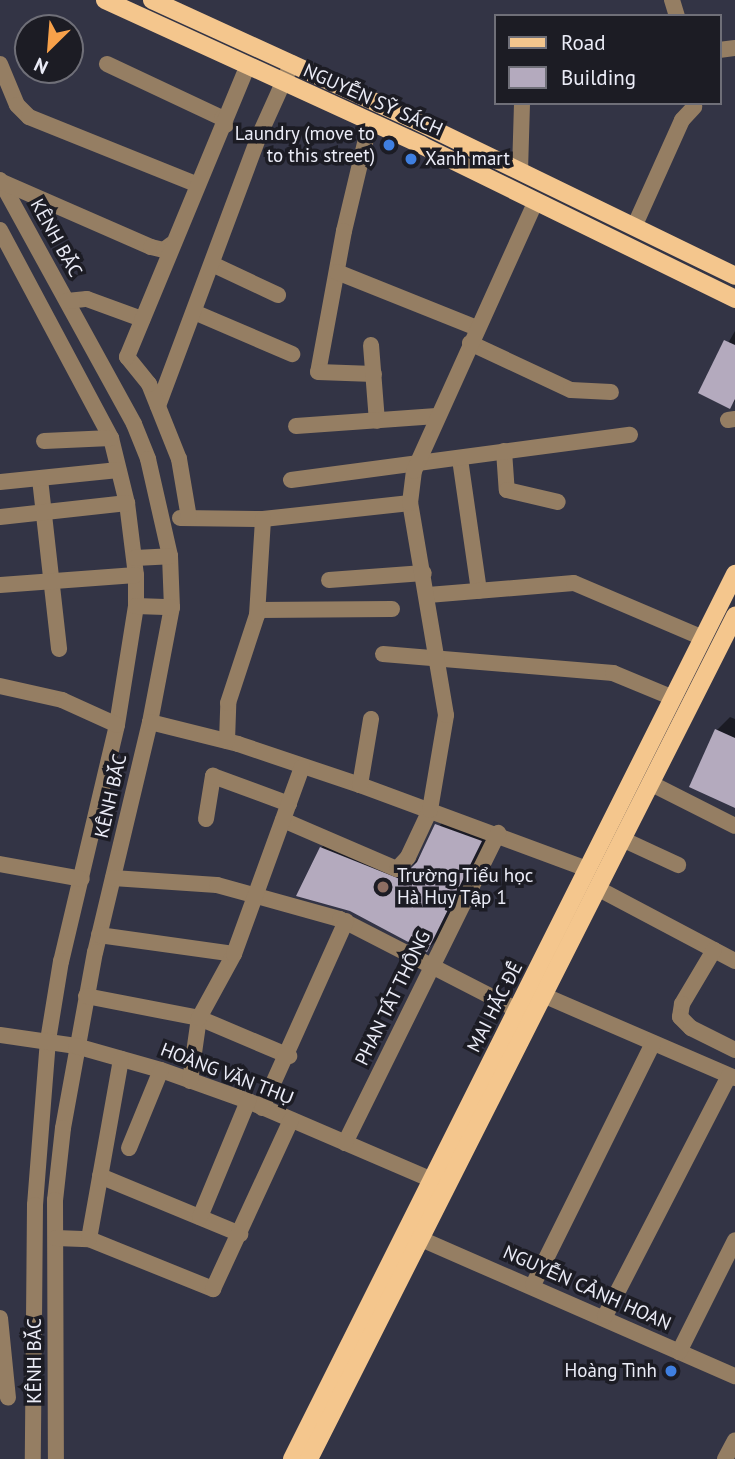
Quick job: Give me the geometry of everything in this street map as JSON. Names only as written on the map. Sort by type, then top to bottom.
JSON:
[{"type":"main road","name":"NGUYỄN SỸ SÁCH","points":[[105,0],[421,145],[735,299]]},
{"type":"main road","name":"NGUYỄN SỸ SÁCH","points":[[152,0],[430,127],[735,276]]},
{"type":"main road","points":[[421,145],[430,127]]},
{"type":"main road","points":[[586,225],[593,207]]},
{"type":"main road","points":[[693,278],[702,260]]},
{"type":"main road","name":"MAI HẮC ĐẾ","points":[[292,1459],[343,1379],[421,1240],[493,1075],[517,1010],[735,574]]},
{"type":"main road","name":"MAI HẮC ĐẾ","points":[[309,1459],[432,1180],[543,995],[735,616]]},
{"type":"street","points":[[158,406],[292,63]]},
{"type":"street","points":[[0,64],[17,105],[29,117],[196,184]]},
{"type":"street","points":[[107,64],[222,118],[226,125]]},
{"type":"street","points":[[189,518],[179,459],[149,384],[127,357],[196,184],[226,125],[247,67]]},
{"type":"street","points":[[520,171],[522,105]]},
{"type":"street","points":[[634,227],[682,121],[694,107]]},
{"type":"street","points":[[370,122],[318,372],[374,374]]},
{"type":"street","points":[[0,181],[151,247],[164,250],[172,244]]},
{"type":"street","name":"KÊNH BẮC","points":[[0,181],[134,424],[164,518],[170,556],[172,607],[150,722],[99,935],[76,1046],[55,1200],[56,1459]]},
{"type":"street","points":[[206,819],[213,776],[397,869],[408,857],[430,810],[446,715],[440,661],[410,503],[415,467],[536,201]]},
{"type":"street","name":"KÊNH BẮC","points":[[0,230],[111,438],[127,503],[136,575],[136,606],[117,725],[61,961],[48,1040],[34,1205],[33,1459]]},
{"type":"street","points":[[212,264],[278,295]]},
{"type":"street","points":[[337,272],[477,328]]},
{"type":"street","points":[[67,301],[87,299],[142,319]]},
{"type":"street","points":[[194,312],[292,354]]},
{"type":"street","points":[[470,344],[571,390],[611,392]]},
{"type":"street","points":[[371,345],[377,421]]},
{"type":"street","points":[[296,426],[437,416]]},
{"type":"street","points":[[291,480],[415,467],[504,451],[629,435]]},
{"type":"street","points":[[44,441],[111,438]]},
{"type":"street","points":[[504,451],[507,490],[558,502]]},
{"type":"street","points":[[460,459],[479,591]]},
{"type":"street","points":[[0,482],[118,470]]},
{"type":"street","points":[[40,479],[59,649]]},
{"type":"street","points":[[0,517],[127,503]]},
{"type":"street","points":[[164,518],[263,519],[410,503]]},
{"type":"street","points":[[227,741],[228,703],[258,610],[263,519]]},
{"type":"street","points":[[135,558],[170,556]]},
{"type":"street","points":[[329,580],[424,573]]},
{"type":"street","points":[[0,585],[136,575]]},
{"type":"street","points":[[428,595],[574,583],[703,638]]},
{"type":"street","points":[[136,606],[172,607]]},
{"type":"street","points":[[258,610],[392,608]]},
{"type":"street","points":[[383,654],[440,661],[499,661],[613,673],[673,698]]},
{"type":"street","points":[[0,686],[62,700],[117,725]]},
{"type":"street","points":[[360,785],[371,719]]},
{"type":"street","points":[[150,722],[227,741],[360,785],[498,833],[587,869]]},
{"type":"street","points":[[190,1081],[199,1018],[234,954],[302,767]]},
{"type":"street","points":[[650,783],[735,826]]},
{"type":"street","name":"PHAN TẤT THÔNG","points":[[345,1143],[498,833]]},
{"type":"street","points":[[622,839],[678,865]]},
{"type":"street","points":[[0,864],[82,878]]},
{"type":"street","points":[[113,878],[216,884],[346,921],[517,1010]]},
{"type":"street","points":[[597,888],[735,961]]},
{"type":"street","points":[[200,1217],[255,1105],[289,1056],[346,921]]},
{"type":"street","points":[[99,935],[234,954]]},
{"type":"street","points":[[714,950],[682,1004],[680,1017],[691,1028],[735,1050]]},
{"type":"street","points":[[543,995],[732,1077],[605,1316]]},
{"type":"street","points":[[86,996],[199,1018],[289,1056]]},
{"type":"street","name":"HOÀNG VĂN THỤ","points":[[0,1035],[76,1046],[161,1070],[255,1105],[432,1180]]},
{"type":"street","points":[[533,1286],[653,1043]]},
{"type":"street","points":[[89,1240],[121,1059]]},
{"type":"street","points":[[130,1148],[161,1070]]},
{"type":"street","points":[[56,1238],[89,1240],[211,1290],[240,1234],[291,1120]]},
{"type":"street","points":[[100,1176],[240,1234]]},
{"type":"street","name":"NGUYỄN CẢNH HOAN","points":[[421,1240],[605,1316],[735,1376]]},
{"type":"street","points":[[678,1352],[735,1240]]},
{"type":"street","points":[[0,1318],[4,1398],[56,1397]]},
{"type":"building","points":[[724,340],[735,345],[735,399],[730,409],[698,393]]},
{"type":"building","points":[[715,729],[735,738],[735,808],[689,787]]},
{"type":"building","name":"Trường Tiểu học Hà Huy Tập 1","points":[[435,824],[482,841],[427,952],[350,911],[296,896],[320,847],[400,879],[417,862]]},
{"type":"place","name":"Laundry (move to to this street)","points":[[389,145]]},
{"type":"place","name":"Xanh mart","points":[[411,159]]},
{"type":"place","name":"Trường Tiểu học Hà Huy Tập 1","points":[[383,887]]},
{"type":"place","name":"Hoàng Tình","points":[[671,1371]]}]
